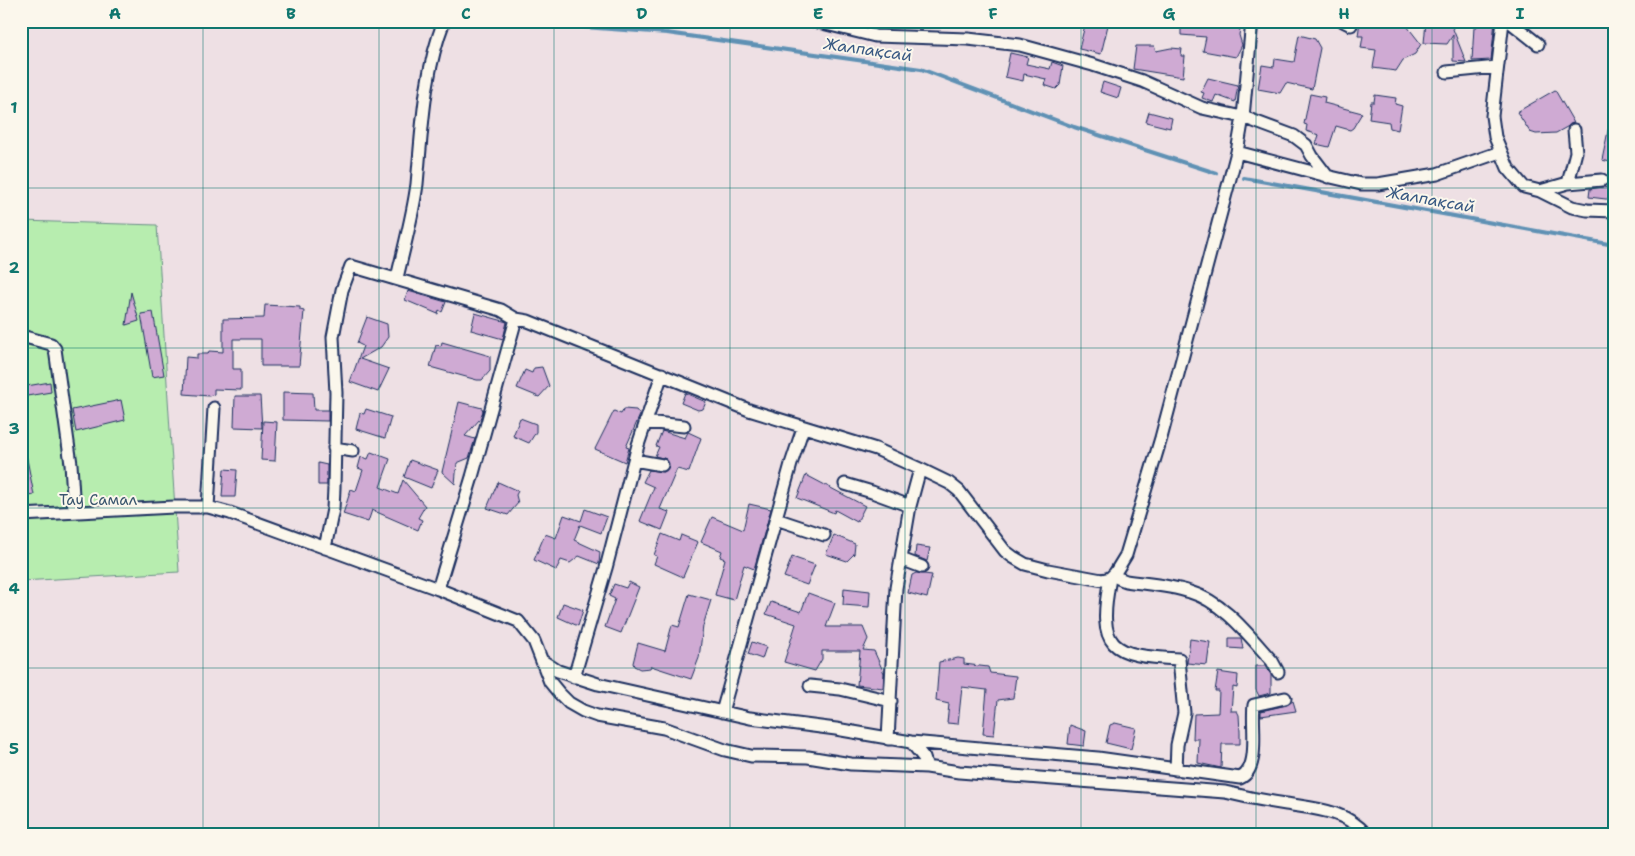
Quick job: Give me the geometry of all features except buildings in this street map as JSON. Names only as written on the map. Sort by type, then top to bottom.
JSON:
[{"type":"street","points":[[397,278],[414,200],[422,128],[434,49],[444,21]]},
{"type":"street","points":[[814,21],[875,36],[968,39],[1020,45],[1142,82],[1202,108],[1243,117],[1301,140],[1328,176]]},
{"type":"street","points":[[1176,770],[1177,746],[1184,713],[1179,659],[1125,653],[1111,642],[1104,621],[1112,576],[1126,555],[1151,472],[1238,152],[1252,21]]},
{"type":"street","points":[[1503,21],[1492,116],[1495,137],[1500,152],[1516,180],[1524,187],[1540,190],[1572,207],[1587,210],[1614,211]]},
{"type":"street","points":[[1509,21],[1538,44]]},
{"type":"street","points":[[1447,72],[1497,67]]},
{"type":"street","points":[[1568,183],[1576,152],[1574,130]]},
{"type":"street","points":[[1238,152],[1361,184],[1397,182],[1437,174],[1500,152]]},
{"type":"street","points":[[1540,190],[1568,183],[1602,180]]},
{"type":"street","points":[[325,548],[333,509],[336,393],[334,321],[347,271],[351,266],[501,310],[516,319],[520,318],[741,406],[803,428],[876,449],[949,483],[959,490],[1005,551],[1019,560],[1076,577],[1102,580],[1112,576],[1126,581],[1193,592],[1210,600],[1272,660],[1278,672]]},
{"type":"street","points":[[438,589],[472,477],[516,319]]},
{"type":"street","points":[[26,337],[51,344],[55,349],[52,369],[71,464],[74,511]]},
{"type":"street","points":[[574,677],[606,568],[645,422],[662,374]]},
{"type":"street","points":[[208,507],[214,408]]},
{"type":"street","points":[[645,422],[684,426]]},
{"type":"street","points":[[722,712],[803,428]]},
{"type":"street","points":[[334,448],[353,451]]},
{"type":"street","points":[[634,460],[662,465]]},
{"type":"street","points":[[888,739],[896,588],[910,506],[920,469]]},
{"type":"street","points":[[845,484],[910,506]]},
{"type":"street","points":[[21,515],[74,511],[208,507],[438,589],[518,621],[534,640],[544,662],[550,682],[569,703],[597,716],[664,728],[725,750],[751,756],[808,757],[851,764],[927,767],[958,772],[1225,792],[1335,812],[1361,828],[1367,835]]},
{"type":"street","points":[[776,519],[824,535]]},
{"type":"street","points":[[901,559],[922,567]]},
{"type":"street","points":[[544,662],[558,671],[574,677],[631,692],[750,718],[911,742],[1098,758],[1240,778],[1247,775],[1253,758],[1254,705],[1285,698]]},
{"type":"street","points":[[810,686],[840,689],[891,701]]},
{"type":"street","points":[[911,742],[924,758],[927,767]]},
{"type":"green space","name":"Тау Самал","points":[[21,221],[157,225],[179,572],[21,581]]},
{"type":"waterway","name":"Жалпақсай","points":[[500,21],[667,33],[921,69],[1074,127],[1216,173]]},
{"type":"waterway","name":"Жалпақсай","points":[[1244,178],[1614,245]]}]
